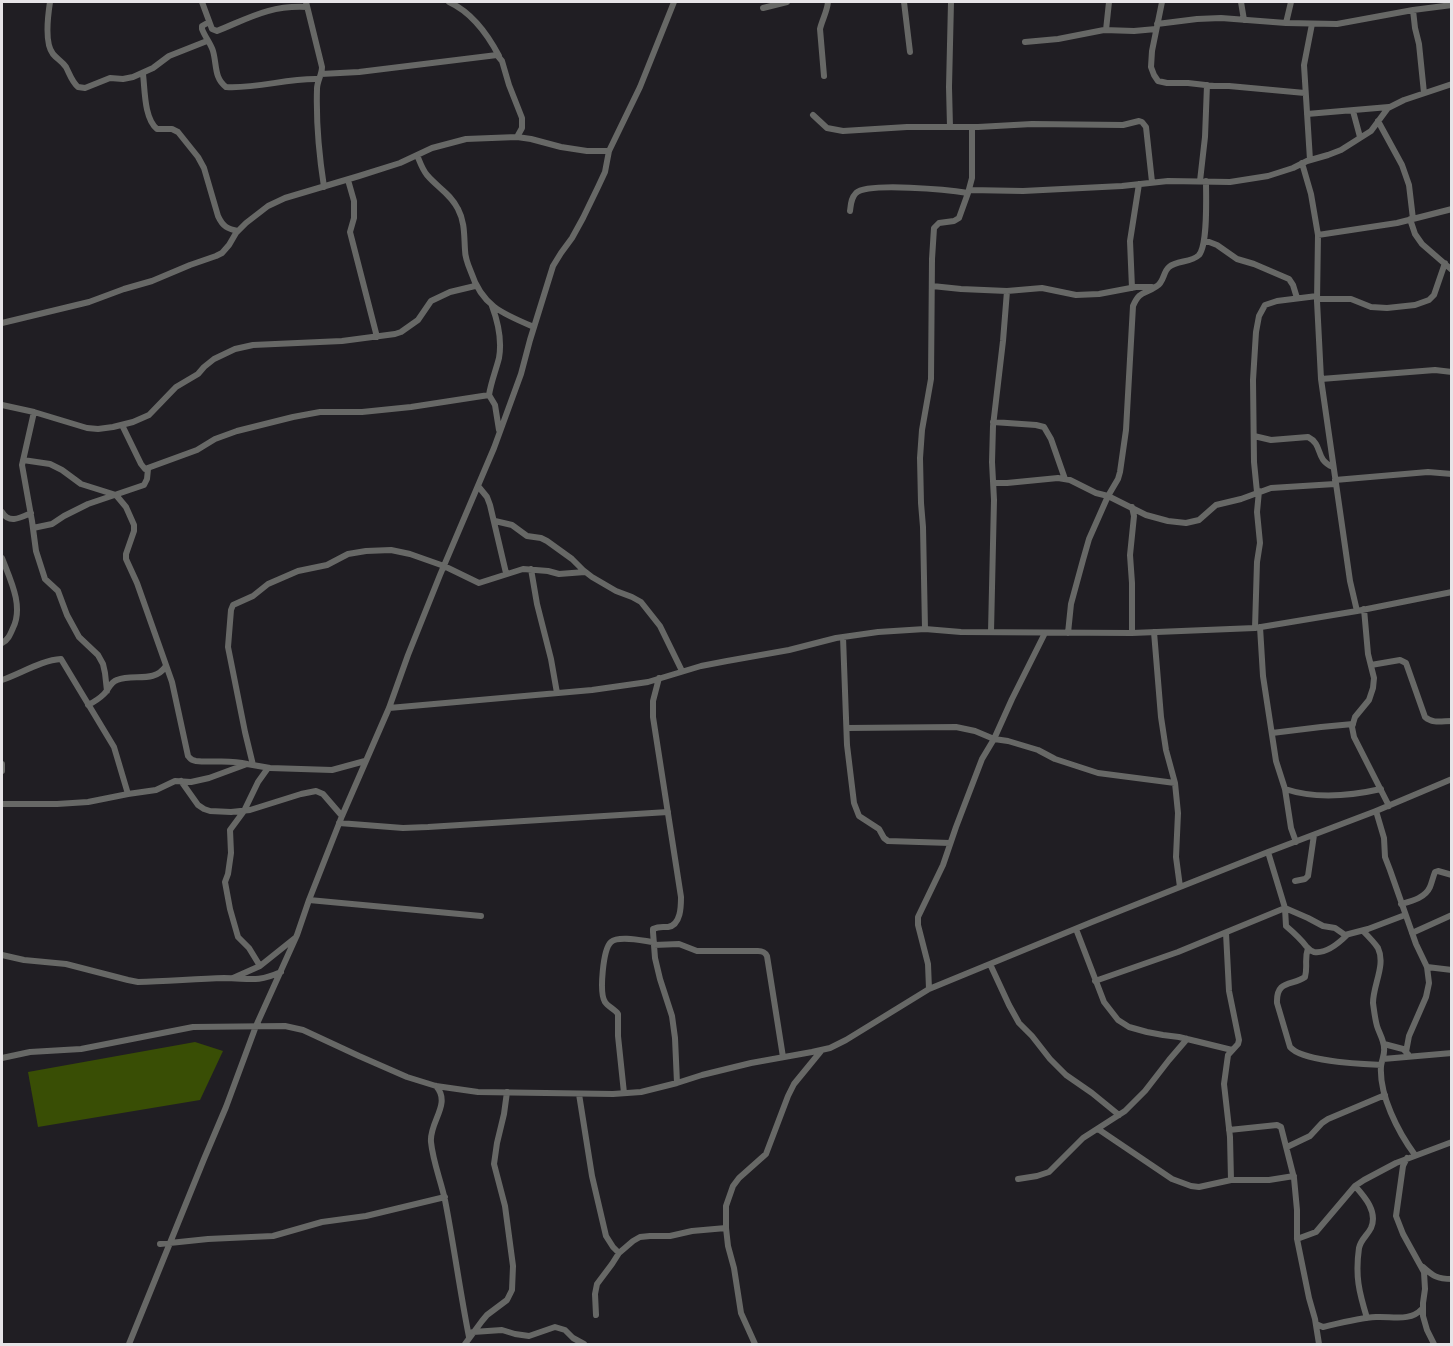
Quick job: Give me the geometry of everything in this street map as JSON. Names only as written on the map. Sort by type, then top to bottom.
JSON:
[{"type":"street","points":[[50,2],[47,23],[52,53],[63,62],[77,86],[85,88],[110,78],[123,79],[143,74],[169,56],[207,41]]},
{"type":"street","points":[[202,2],[212,29],[217,31],[251,16],[306,4],[322,67],[317,127],[324,187]]},
{"type":"street","points":[[450,2],[458,6],[480,27],[502,61],[522,118],[522,128],[517,137]]},
{"type":"street","points":[[129,1344],[226,1107],[256,1026],[296,938],[341,819],[389,708],[444,566],[500,432],[521,374],[553,266],[583,218],[604,172],[609,151],[640,87],[674,2]]},
{"type":"street","points":[[763,8],[787,2]]},
{"type":"street","points":[[824,76],[820,29],[828,2]]},
{"type":"street","points":[[904,2],[910,52]]},
{"type":"street","points":[[950,127],[951,2]]},
{"type":"street","points":[[1106,30],[1109,2]]},
{"type":"street","points":[[1162,2],[1151,67],[1158,81],[1305,93]]},
{"type":"street","points":[[1241,2],[1244,20]]},
{"type":"street","points":[[1286,23],[1291,2]]},
{"type":"street","points":[[1025,42],[1058,39],[1106,30],[1120,32],[1209,18],[1337,24],[1413,10],[1424,5],[1452,5]]},
{"type":"street","points":[[1413,10],[1424,93]]},
{"type":"street","points":[[209,22],[202,27],[213,50],[215,69],[221,83],[226,87],[262,86],[499,56]]},
{"type":"street","points":[[1310,160],[1304,65],[1312,24]]},
{"type":"street","points":[[143,74],[146,104],[152,123],[157,129],[171,129],[178,132],[192,148],[204,168],[221,223],[228,229],[238,231]]},
{"type":"street","points":[[1307,114],[1390,107],[1452,84]]},
{"type":"street","points":[[1068,633],[1071,604],[1089,539],[1118,479],[1124,446],[1133,306],[1142,293],[1160,283],[1166,269],[1199,254],[1204,240],[1203,181],[1207,85]]},
{"type":"street","points":[[850,211],[852,199],[862,190],[1023,191],[1122,186],[1152,182],[1230,182],[1268,176],[1341,150],[1371,131],[1390,107]]},
{"type":"street","points":[[1353,111],[1360,138]]},
{"type":"street","points":[[813,115],[827,128],[843,131],[1053,123],[1123,124],[1139,121],[1146,128],[1152,182]]},
{"type":"street","points":[[1378,121],[1402,165],[1408,185],[1411,219],[1415,234],[1422,244],[1452,270]]},
{"type":"street","points":[[925,628],[920,458],[922,430],[931,379],[934,228],[939,223],[959,218],[972,178],[972,127]]},
{"type":"street","points":[[2,322],[89,302],[216,256],[222,253],[238,231],[268,206],[295,194],[399,163],[432,148],[466,139],[517,137],[587,151],[609,151]]},
{"type":"street","points":[[417,155],[426,174],[447,192],[463,219],[465,253],[475,286],[492,305],[504,314],[534,327]]},
{"type":"street","points":[[1302,163],[1311,194],[1318,236],[1317,297],[1321,379],[1335,482],[1350,581],[1361,610],[1374,678],[1369,700],[1352,726],[1354,737],[1389,806]]},
{"type":"street","points":[[348,180],[354,201],[354,219],[350,232],[377,338]]},
{"type":"street","points":[[1132,288],[1130,241],[1139,184]]},
{"type":"street","points":[[1318,236],[1378,226],[1452,209]]},
{"type":"street","points":[[1204,240],[1237,259],[1289,279],[1297,298]]},
{"type":"street","points":[[1296,842],[1291,828],[1285,789],[1276,761],[1257,627],[1257,562],[1260,543],[1254,462],[1254,356],[1259,316],[1265,305],[1297,298],[1351,299],[1371,307],[1387,308],[1415,305],[1429,300],[1434,295],[1445,263]]},
{"type":"street","points":[[2,405],[87,428],[98,429],[134,422],[149,415],[176,387],[198,374],[214,359],[235,349],[253,345],[377,338],[395,334],[418,320],[431,301],[450,292],[475,286]]},
{"type":"street","points":[[932,286],[1006,291],[1042,288],[1076,295],[1132,288],[1154,288]]},
{"type":"street","points":[[991,632],[993,422],[1003,341],[1006,291]]},
{"type":"street","points":[[492,305],[499,333],[499,354],[489,395],[495,405],[500,432]]},
{"type":"street","points":[[1321,379],[1435,370],[1452,372]]},
{"type":"street","points":[[122,425],[143,468],[148,469],[237,431],[293,417],[320,412],[362,412],[411,407],[489,395]]},
{"type":"street","points":[[34,412],[22,460],[22,473],[36,551],[45,579],[58,591],[79,637],[98,655],[103,664],[107,691]]},
{"type":"street","points":[[993,422],[1044,427],[1051,439],[1065,478]]},
{"type":"street","points":[[1254,436],[1271,440],[1308,437],[1317,444],[1324,462],[1333,467]]},
{"type":"street","points":[[22,460],[50,464],[81,484],[116,495],[126,507],[134,525],[126,559],[137,583],[172,682],[189,758],[195,761],[226,760],[268,768],[332,770],[365,761]]},
{"type":"street","points":[[33,528],[52,524],[73,511],[144,485],[148,469]]},
{"type":"street","points":[[994,483],[1065,478],[1146,515],[1168,521],[1192,522],[1199,520],[1216,505],[1270,488],[1428,472],[1452,474]]},
{"type":"street","points":[[478,486],[487,497],[495,521],[506,573]]},
{"type":"street","points":[[1132,507],[1134,516],[1130,555],[1132,633]]},
{"type":"street","points":[[2,515],[14,520],[31,513]]},
{"type":"street","points":[[495,521],[512,525],[527,536],[547,541],[572,559],[585,572],[616,591],[641,602],[660,626],[682,672]]},
{"type":"street","points":[[250,764],[228,647],[231,609],[233,605],[250,598],[268,584],[298,571],[327,565],[353,553],[366,551],[397,551],[420,557],[479,583],[523,569],[559,574],[585,572]]},
{"type":"street","points":[[2,558],[12,585],[18,616],[8,638],[2,644]]},
{"type":"street","points":[[531,570],[557,693]]},
{"type":"street","points":[[389,708],[592,690],[648,682],[728,661],[878,632],[925,628],[961,632],[1132,633],[1257,627],[1452,592]]},
{"type":"street","points":[[1154,632],[1161,723],[1175,783],[1178,813],[1176,857],[1180,887]]},
{"type":"street","points":[[929,989],[928,964],[918,926],[918,917],[943,865],[982,759],[1045,633]]},
{"type":"street","points":[[843,637],[847,746],[856,811],[859,816],[879,829],[888,841],[950,843]]},
{"type":"street","points":[[2,680],[59,658],[62,660],[114,747],[128,794]]},
{"type":"street","points":[[1371,665],[1400,660],[1406,663],[1425,717],[1429,721],[1452,721]]},
{"type":"street","points":[[88,705],[99,699],[114,681],[158,674],[166,666]]},
{"type":"street","points":[[659,678],[653,701],[653,717],[681,907],[674,924],[670,927],[653,929],[660,979],[672,1016],[677,1083]]},
{"type":"street","points":[[1272,733],[1353,724]]},
{"type":"street","points":[[847,728],[956,727],[1038,750],[1055,759],[1098,773],[1175,783]]},
{"type":"street","points":[[2,764],[2,771]]},
{"type":"street","points":[[2,804],[88,802],[156,790],[175,781],[191,782],[209,778],[250,764]]},
{"type":"street","points":[[260,966],[249,948],[238,937],[225,882],[231,853],[230,830],[268,768]]},
{"type":"street","points":[[2,1058],[30,1052],[81,1049],[193,1027],[285,1026],[303,1030],[406,1077],[436,1086],[478,1092],[579,1094],[641,1092],[731,1067],[822,1051],[846,1040],[929,989],[1452,779]]},
{"type":"street","points":[[181,781],[198,805],[204,809],[243,811],[261,808],[316,791],[323,794],[341,819],[403,828],[668,812]]},
{"type":"street","points":[[1285,789],[1315,795],[1361,793],[1381,789]]},
{"type":"street","points":[[1376,811],[1385,857],[1405,915],[1427,967],[1429,983],[1426,997],[1409,1036],[1408,1054]]},
{"type":"street","points":[[1295,881],[1308,876],[1314,835]]},
{"type":"street","points":[[1268,852],[1285,908],[1286,926],[1314,952],[1336,945],[1347,935],[1405,915]]},
{"type":"street","points":[[1401,904],[1425,894],[1435,872],[1452,875]]},
{"type":"street","points":[[309,900],[481,916]]},
{"type":"street","points":[[1095,981],[1178,952],[1285,908],[1347,935]]},
{"type":"street","points":[[1412,933],[1452,915]]},
{"type":"street","points":[[1076,929],[1104,1002],[1118,1020],[1147,1032],[1232,1050]]},
{"type":"street","points":[[1363,931],[1380,954],[1380,967],[1373,1000],[1377,1027],[1384,1044],[1385,1054],[1382,1062],[1385,1095],[1395,1122],[1405,1142],[1415,1155]]},
{"type":"street","points":[[1226,933],[1229,992],[1239,1034],[1238,1044],[1228,1055],[1224,1084],[1231,1180]]},
{"type":"street","points":[[231,978],[260,966],[296,938]]},
{"type":"street","points":[[624,1093],[618,1014],[607,1005],[603,997],[604,962],[607,950],[613,941],[640,939],[654,944],[679,944],[697,951],[766,953],[783,1057]]},
{"type":"street","points":[[1308,948],[1305,957],[1305,977],[1286,984],[1278,991],[1277,996],[1290,1047],[1295,1053],[1346,1064],[1382,1062],[1408,1054],[1452,1053]]},
{"type":"street","points":[[2,955],[24,960],[66,964],[138,982],[231,978],[259,980],[281,971]]},
{"type":"street","points":[[990,964],[1020,1023],[1050,1059],[1066,1075],[1119,1115]]},
{"type":"street","points":[[1427,967],[1452,970]]},
{"type":"street","points":[[1018,1179],[1049,1172],[1083,1138],[1119,1115],[1145,1091],[1187,1039]]},
{"type":"street","points":[[1384,1044],[1398,1047],[1408,1054]]},
{"type":"street","points":[[754,1344],[741,1313],[728,1246],[726,1206],[733,1186],[739,1178],[766,1154],[794,1084],[822,1051]]},
{"type":"street","points":[[436,1086],[443,1099],[431,1141],[434,1161],[445,1197],[462,1302],[471,1335]]},
{"type":"street","points":[[465,1344],[487,1315],[507,1300],[512,1290],[513,1266],[505,1206],[494,1164],[507,1092]]},
{"type":"street","points":[[579,1094],[592,1176],[606,1236],[619,1253]]},
{"type":"street","points":[[1287,1147],[1310,1136],[1328,1119],[1385,1095]]},
{"type":"street","points":[[1229,1130],[1280,1125],[1294,1176],[1298,1239],[1319,1344]]},
{"type":"street","points":[[1098,1129],[1172,1179],[1199,1187],[1231,1180],[1269,1180],[1294,1176]]},
{"type":"street","points":[[1298,1239],[1316,1232],[1355,1186],[1407,1158],[1452,1142]]},
{"type":"street","points":[[1407,1158],[1403,1166],[1396,1216],[1402,1234],[1422,1267],[1433,1276],[1452,1279]]},
{"type":"street","points":[[1355,1186],[1370,1205],[1372,1212],[1371,1228],[1360,1247],[1357,1271],[1358,1289],[1367,1318]]},
{"type":"street","points":[[160,1244],[273,1236],[322,1222],[366,1216],[445,1197]]},
{"type":"street","points":[[596,1315],[595,1287],[626,1246],[640,1238],[650,1236],[669,1236],[726,1228]]},
{"type":"street","points":[[1422,1267],[1425,1289],[1422,1309],[1427,1330],[1434,1344]]},
{"type":"street","points":[[1316,1324],[1323,1327],[1367,1318],[1411,1316],[1422,1309]]},
{"type":"street","points":[[471,1335],[502,1330],[529,1335],[555,1327],[565,1330],[584,1344]]},
{"type":"green space","points":[[195,1042],[223,1051],[200,1100],[38,1127],[28,1072]]}]
